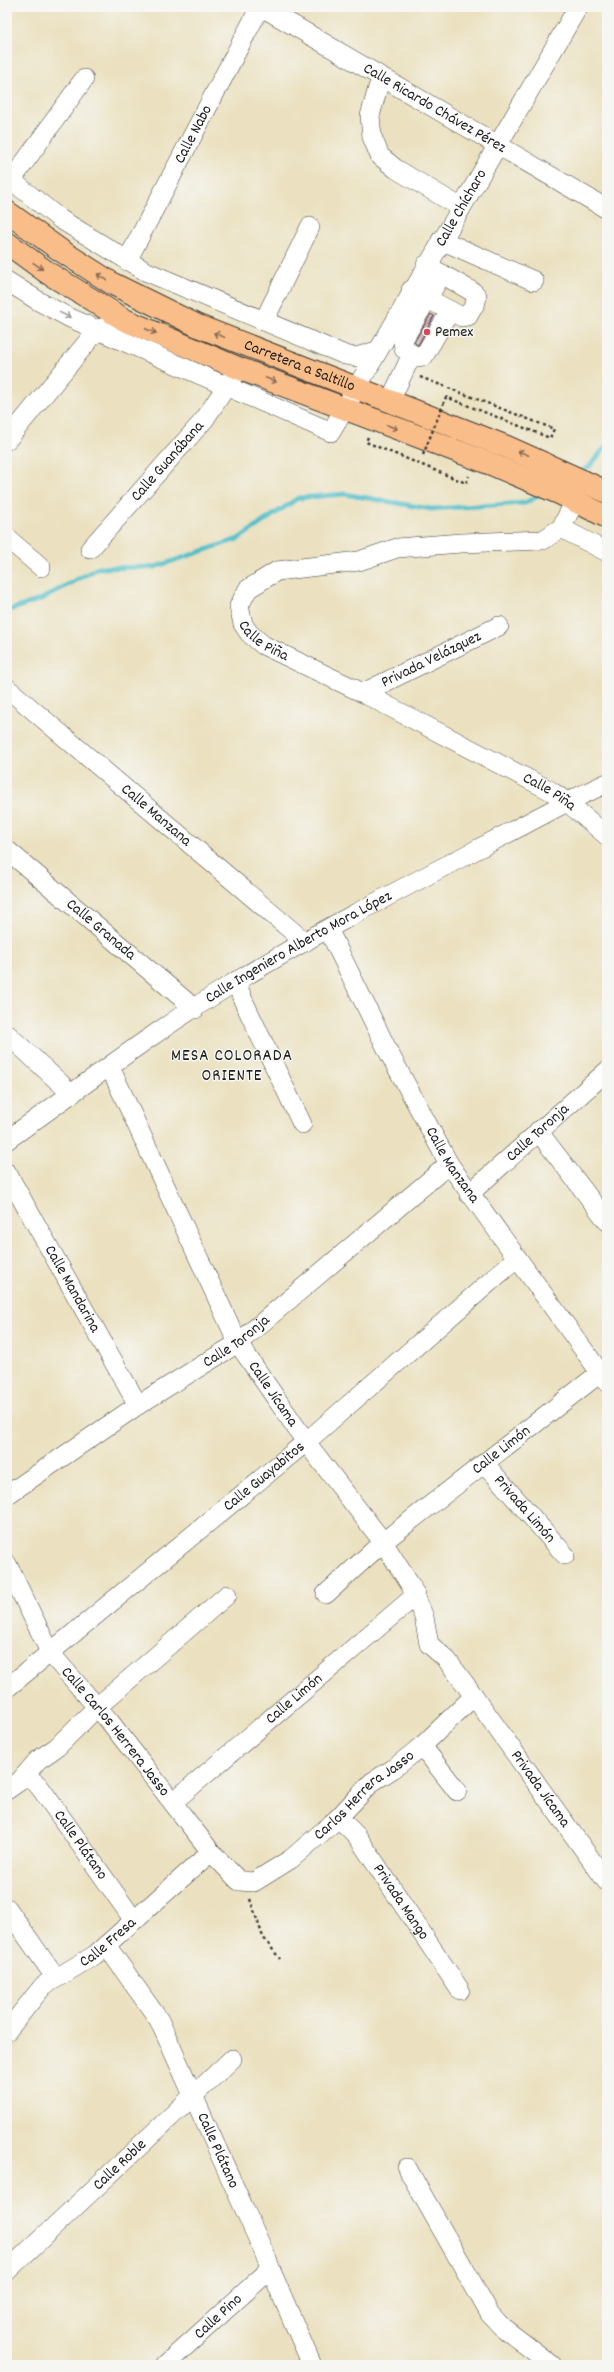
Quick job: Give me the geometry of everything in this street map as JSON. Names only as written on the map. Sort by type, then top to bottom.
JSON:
[{"type":"main road","name":"Carretera a Saltillo","points":[[7,212],[60,250],[113,284],[198,326],[356,387],[558,469],[600,488]]},
{"type":"main road","name":"Carretera a Saltillo","points":[[7,243],[48,273],[125,320],[238,368],[535,482],[607,517]]},
{"type":"street","name":"Calle Ricardo Chávez Pérez","points":[[261,7],[607,209]]},
{"type":"street","name":"Calle Nabo","points":[[127,261],[261,7]]},
{"type":"street","name":"Calle Chícharo","points":[[227,388],[330,432],[376,351],[419,295],[434,269],[441,240],[496,144],[578,7]]},
{"type":"street","points":[[381,77],[370,116],[372,138],[380,156],[396,169],[460,207]]},
{"type":"street","points":[[84,79],[9,179],[60,219],[127,261],[166,281],[345,355],[356,357],[376,351]]},
{"type":"street","points":[[264,321],[310,227]]},
{"type":"street","points":[[441,240],[534,281]]},
{"type":"street","points":[[434,269],[473,292],[477,296],[476,302],[468,316],[462,318],[450,311],[419,295],[402,343],[404,349],[418,357],[424,356],[450,311]]},
{"type":"street","points":[[7,281],[40,302],[87,325],[98,328],[227,388]]},
{"type":"street","points":[[7,440],[98,328],[125,320]]},
{"type":"street","points":[[390,401],[412,354]]},
{"type":"street","name":"Calle Guanábana","points":[[90,549],[204,420],[227,388],[238,368]]},
{"type":"street","name":"Calle Piña","points":[[568,497],[561,528],[543,540],[461,543],[397,548],[359,561],[289,568],[267,576],[248,589],[241,599],[239,615],[255,639],[262,645],[363,693],[551,791],[567,802],[607,836]]},
{"type":"street","points":[[561,528],[607,552]]},
{"type":"street","points":[[7,538],[41,567]]},
{"type":"street","name":"Privada Velázquez","points":[[363,693],[499,626]]},
{"type":"street","name":"Calle Manzana","points":[[7,688],[143,806],[305,942]]},
{"type":"street","name":"Calle Ingeniero Alberto Mora López","points":[[7,1140],[110,1067],[236,981],[328,929],[567,802],[607,783]]},
{"type":"street","name":"Calle Granada","points":[[7,850],[195,1009]]},
{"type":"street","name":"Calle Manzana","points":[[328,929],[389,1053],[449,1164],[516,1259],[604,1377]]},
{"type":"street","points":[[236,981],[243,1000],[302,1124]]},
{"type":"street","points":[[7,1034],[72,1094]]},
{"type":"street","name":"Calle Jícama","points":[[110,1067],[238,1343],[306,1442],[383,1542],[416,1595],[424,1617],[429,1644],[447,1660],[474,1696]]},
{"type":"street","name":"Calle Toronja","points":[[469,1194],[607,1071]]},
{"type":"street","points":[[538,1131],[607,1221]]},
{"type":"street","name":"Calle Toronja","points":[[7,1495],[138,1406],[238,1343],[449,1164]]},
{"type":"street","name":"Calle Mandarina","points":[[7,1173],[138,1406]]},
{"type":"street","name":"Calle Guayabitos","points":[[7,1688],[51,1654],[306,1442],[516,1259]]},
{"type":"street","name":"Calle Limón","points":[[383,1542],[485,1464],[604,1377]]},
{"type":"street","name":"Privada Limón","points":[[485,1464],[564,1555]]},
{"type":"street","points":[[326,1594],[383,1542]]},
{"type":"street","name":"Calle Carlos Herrera Jasso","points":[[7,1564],[51,1654],[98,1707],[211,1852],[239,1882],[246,1883]]},
{"type":"street","points":[[7,1790],[25,1775],[38,1760],[57,1747],[98,1707],[227,1595]]},
{"type":"street","name":"Calle Limón","points":[[173,1802],[416,1595]]},
{"type":"street","name":"Carlos Herrera Jasso","points":[[246,1883],[262,1878],[291,1859],[336,1820],[372,1782],[393,1769],[422,1746],[474,1696]]},
{"type":"street","name":"Privada Jícama","points":[[474,1696],[607,1882]]},
{"type":"street","points":[[422,1746],[456,1791]]},
{"type":"street","name":"Calle Plátano","points":[[25,1775],[39,1786],[133,1919]]},
{"type":"street","name":"Privada Mango","points":[[336,1820],[345,1824],[356,1836],[460,1990]]},
{"type":"street","name":"Calle Fresa","points":[[7,2031],[35,1995],[55,1977],[84,1963],[211,1852]]},
{"type":"street","points":[[7,1908],[55,1977]]},
{"type":"street","name":"Calle Plátano","points":[[106,1945],[159,2020],[194,2094],[312,2365]]},
{"type":"street","name":"Calle Roble","points":[[7,2271],[232,2059]]},
{"type":"street","points":[[407,2168],[490,2314],[502,2327],[552,2365]]},
{"type":"street","name":"Calle Pino","points":[[165,2365],[265,2274],[269,2266]]},
{"type":"path","points":[[404,371],[554,429],[550,438],[446,397],[423,455],[430,458]]},
{"type":"path","points":[[374,420],[366,442],[466,483],[470,474],[463,471]]},
{"type":"path","points":[[246,1883],[262,1937],[280,1959]]},
{"type":"building","points":[[431,314],[434,316],[418,345],[414,342]]},
{"type":"waterway","points":[[578,473],[589,467],[607,445]]},
{"type":"waterway","points":[[7,611],[42,599],[98,568],[155,567],[238,539],[298,498],[345,494],[431,509],[525,503],[543,493]]},
{"type":"place","name":"Pemex","points":[[427,332]]},
{"type":"district","name":"MESA COLORADA ORIENTE","points":[[232,1067]]}]
